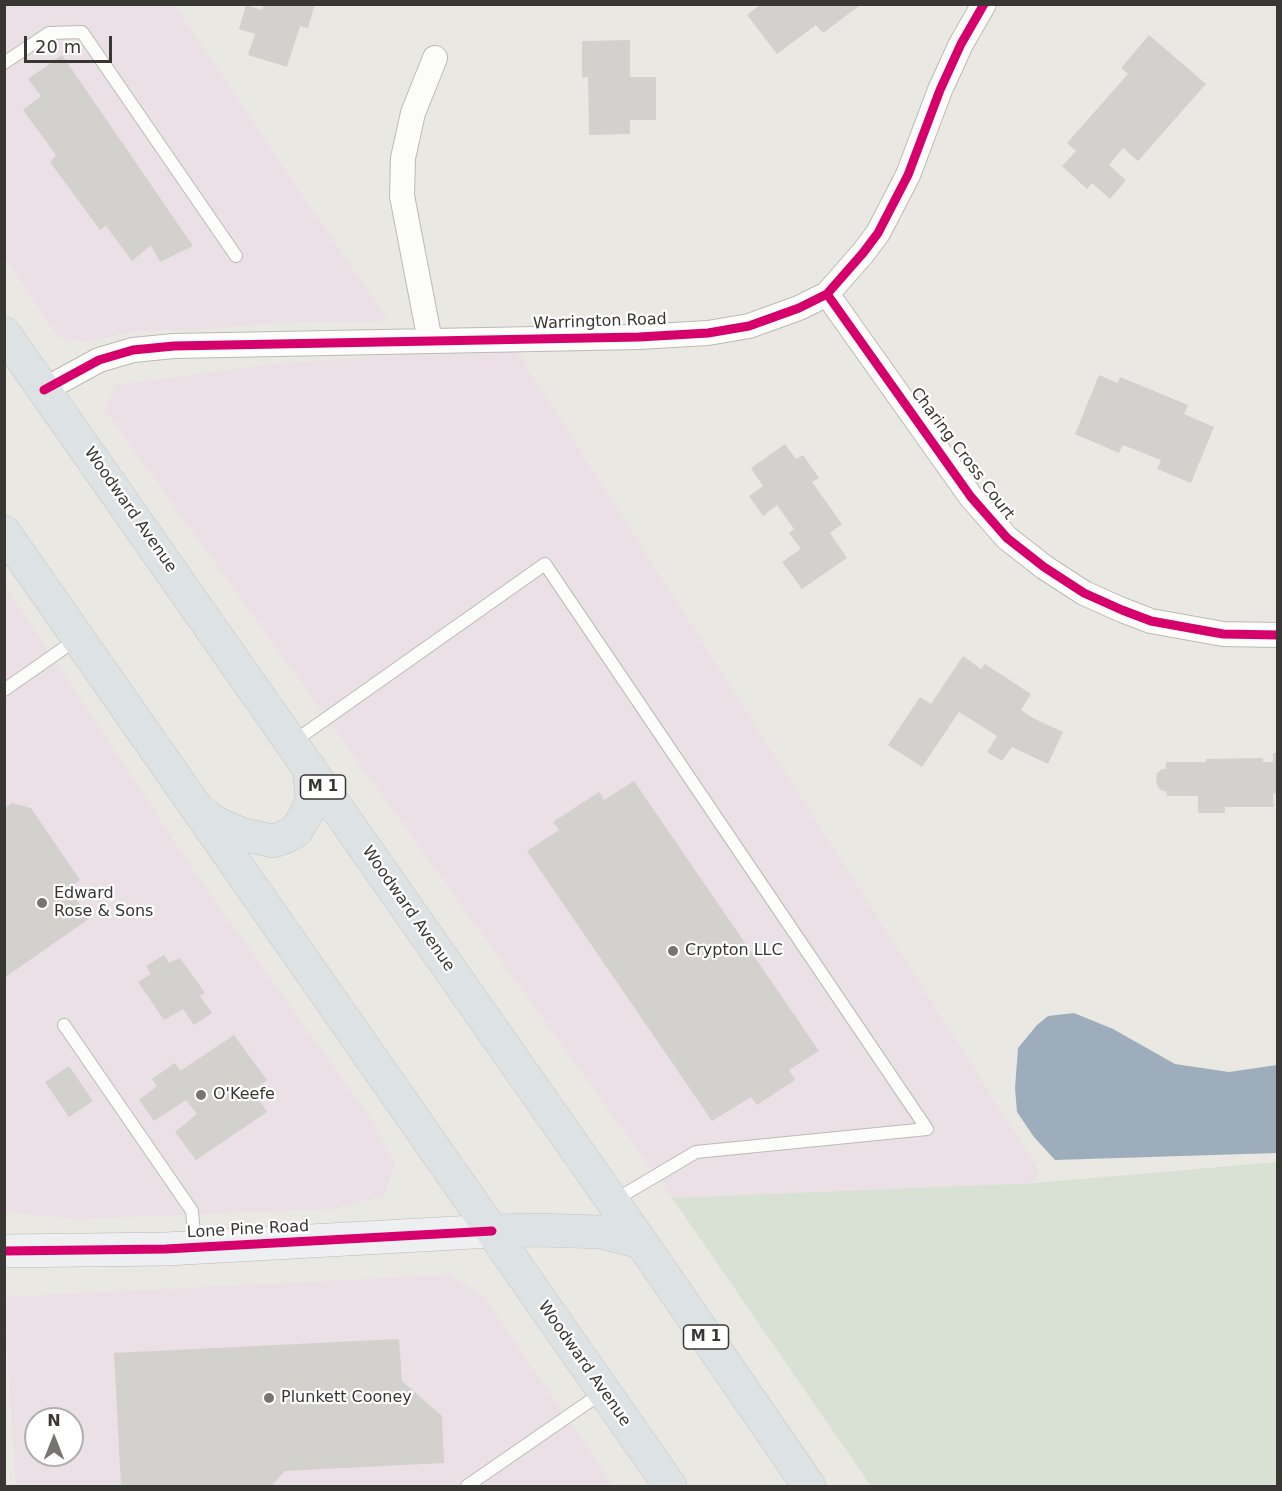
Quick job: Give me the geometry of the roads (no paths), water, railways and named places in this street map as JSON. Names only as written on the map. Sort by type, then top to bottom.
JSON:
[{"type":"main road","name":"Woodward Avenue","points":[[4,333],[301,755],[809,1486]]},
{"type":"main road","name":"Woodward Avenue","points":[[4,532],[670,1486]]},
{"type":"main road","points":[[196,805],[214,822],[233,831],[273,841],[285,837],[296,831],[309,809],[312,797],[301,755]]},
{"type":"main road","points":[[492,1231],[601,1232],[640,1242]]},
{"type":"street","name":"Warrington Road","points":[[44,390],[99,360],[133,350],[213,344],[627,337],[708,333],[749,326],[800,308],[826,294],[863,253],[890,212],[908,175],[940,90],[984,4]]},
{"type":"street","points":[[430,341],[402,196],[403,158],[413,113],[435,58]]},
{"type":"street","name":"Charing Cross Court","points":[[826,294],[971,497],[1008,538],[1044,567],[1084,593],[1151,621],[1223,634],[1278,635]]},
{"type":"street","name":"Lone Pine Road","points":[[4,1251],[195,1247],[492,1231]]},
{"type":"lane","points":[[4,63],[49,33],[82,32],[236,256]]},
{"type":"lane","points":[[301,755],[545,564],[927,1129],[696,1152],[612,1202]]},
{"type":"lane","points":[[4,690],[78,638]]},
{"type":"lane","points":[[64,1025],[192,1211],[195,1247]]},
{"type":"lane","points":[[467,1486],[604,1392]]},
{"type":"water","points":[[1074,1013],[1113,1029],[1175,1064],[1229,1072],[1277,1065],[1277,1153],[1055,1160],[1034,1137],[1017,1112],[1015,1088],[1018,1048],[1037,1025],[1048,1016]]},
{"type":"place","name":"Edward Rose & Sons","points":[[42,903]]},
{"type":"place","name":"Crypton LLC","points":[[673,951]]},
{"type":"place","name":"O'Keefe","points":[[201,1095]]},
{"type":"place","name":"Plunkett Cooney","points":[[269,1398]]}]
